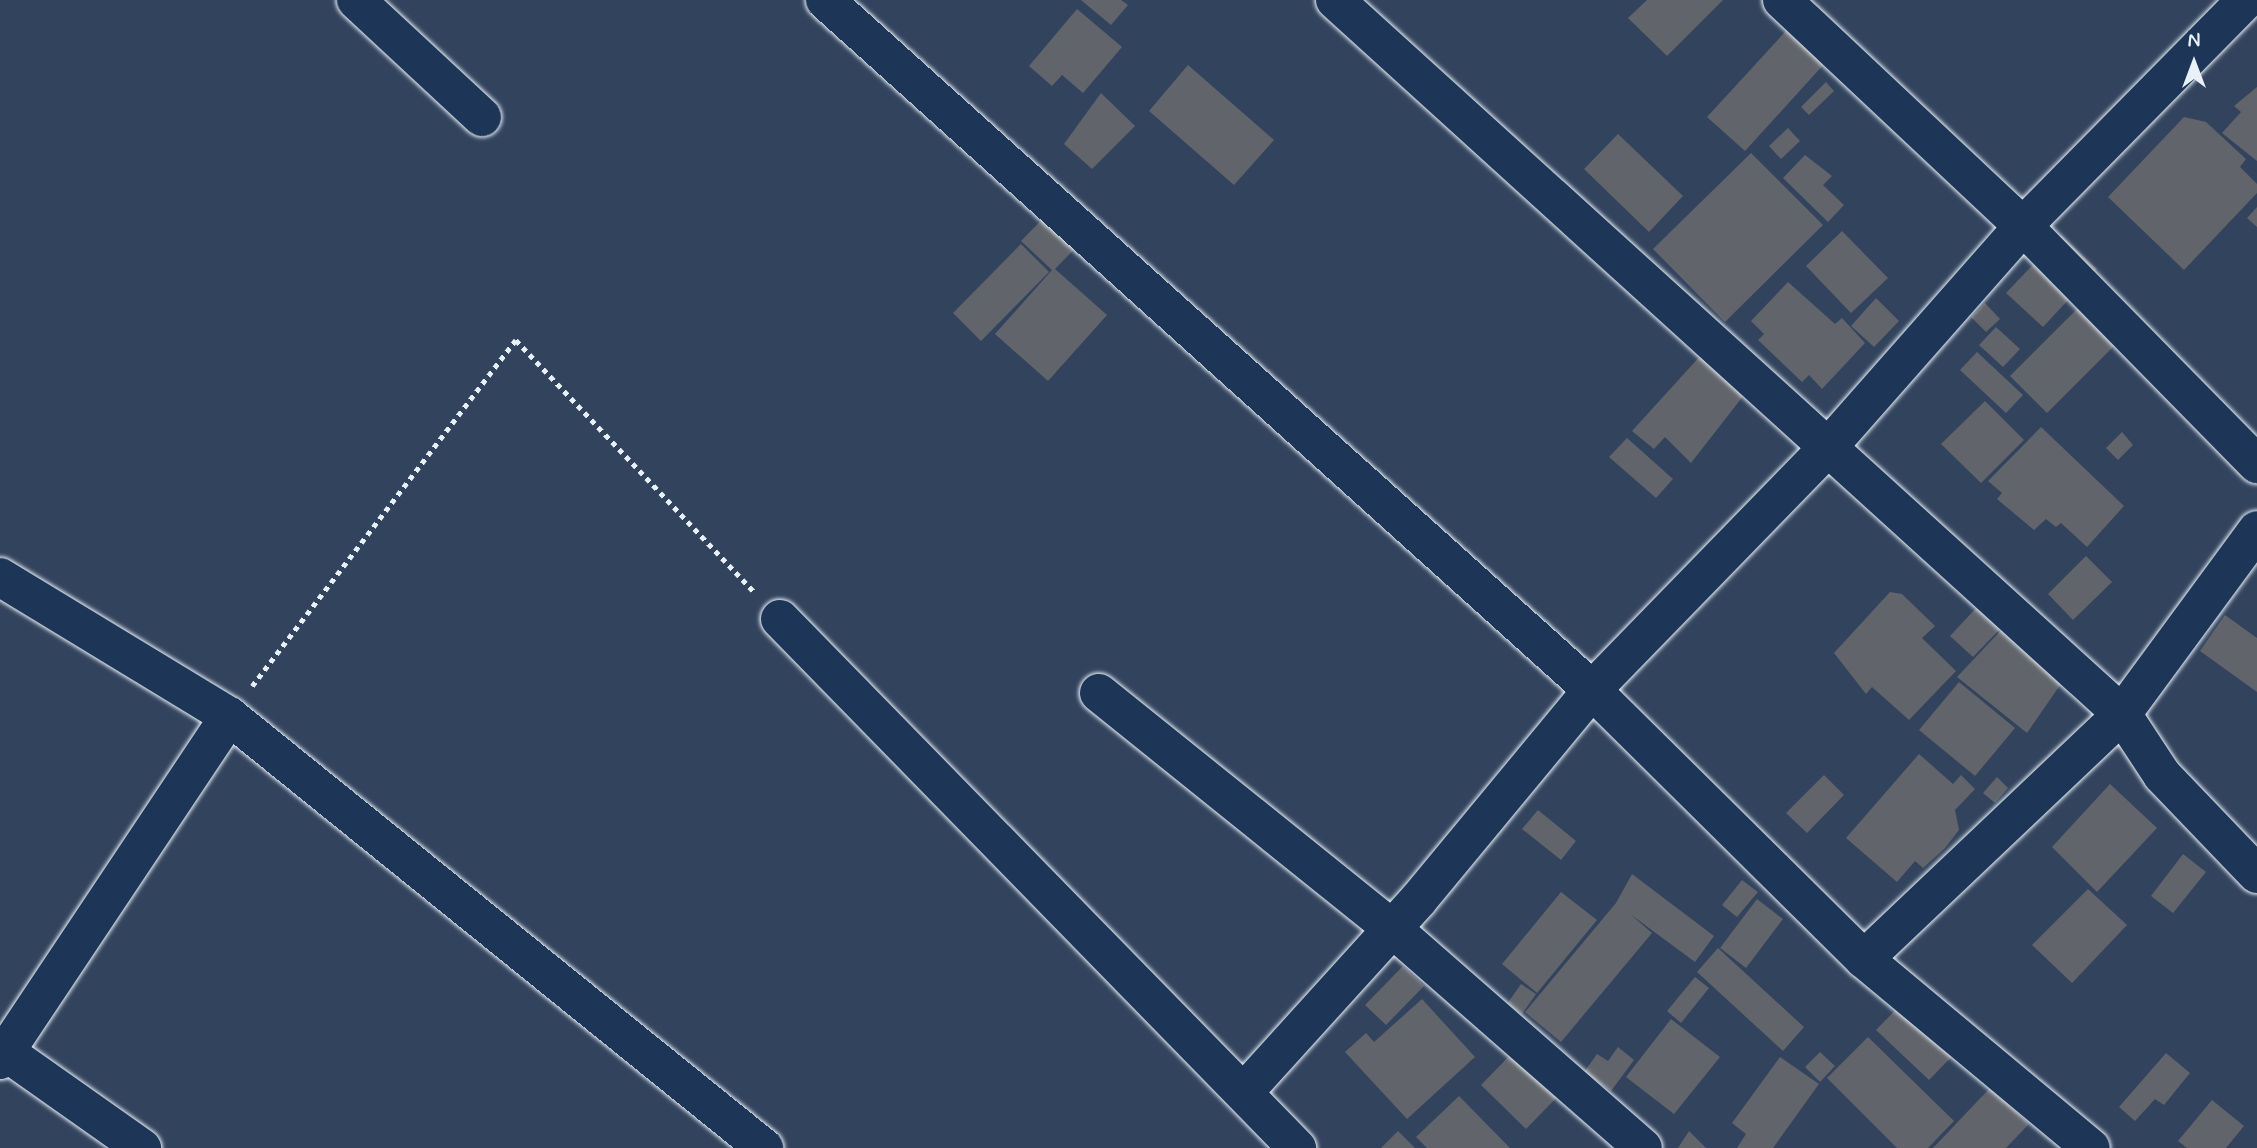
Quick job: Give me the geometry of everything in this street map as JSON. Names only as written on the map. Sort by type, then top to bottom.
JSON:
[{"type":"street","points":[[356,0],[482,117]]},
{"type":"street","points":[[825,0],[1592,690],[1864,959],[2091,1148]]},
{"type":"street","points":[[1335,0],[1830,444],[2122,714],[2162,775],[2257,874]]},
{"type":"street","points":[[1782,0],[2023,226],[2257,464]]},
{"type":"street","points":[[1245,1091],[1393,929],[1592,690],[1830,444],[2023,226],[2246,0]]},
{"type":"street","points":[[1864,959],[2122,714],[2257,530]]},
{"type":"street","points":[[0,577],[229,716],[740,1141]]},
{"type":"street","points":[[780,619],[1245,1091],[1297,1148]]},
{"type":"street","points":[[1099,693],[1393,929],[1643,1148]]},
{"type":"street","points":[[142,1148],[2,1053],[229,716]]},
{"type":"path","points":[[229,716],[516,340],[780,619]]},
{"type":"building","points":[[1081,0],[1121,0],[1128,5],[1111,25]]},
{"type":"building","points":[[1647,0],[1723,0],[1667,56],[1628,18]]},
{"type":"building","points":[[1807,8],[1844,42],[1745,151],[1707,117]]},
{"type":"building","points":[[1077,9],[1122,47],[1083,93],[1062,75],[1052,86],[1029,66]]},
{"type":"building","points":[[1188,65],[1274,140],[1234,185],[1149,111]]},
{"type":"building","points":[[1826,82],[1834,91],[1809,115],[1801,107]]},
{"type":"building","points":[[2257,87],[2257,161],[2222,133],[2241,112],[2234,106]]},
{"type":"building","points":[[1101,93],[1135,126],[1092,169],[1064,144]]},
{"type":"building","points":[[2184,117],[2206,122],[2246,159],[2240,167],[2257,184],[2257,193],[2184,270],[2108,197]]},
{"type":"building","points":[[1788,128],[1800,141],[1781,159],[1769,146]]},
{"type":"building","points":[[1618,134],[1683,196],[1649,232],[1584,169]]},
{"type":"building","points":[[1751,153],[1823,225],[1725,322],[1653,249]]},
{"type":"building","points":[[1805,155],[1832,176],[1823,185],[1844,205],[1828,222],[1783,178]]},
{"type":"building","points":[[1066,195],[1098,225],[1055,269],[1107,315],[1048,381],[995,334],[1052,270],[1021,241]]},
{"type":"building","points":[[2257,207],[2257,227],[2247,218]]},
{"type":"building","points":[[1842,231],[1888,278],[1851,313],[1806,266]]},
{"type":"building","points":[[2061,235],[2097,269],[2043,327],[2006,293]]},
{"type":"building","points":[[1021,244],[1049,272],[981,341],[953,313]]},
{"type":"building","points":[[1788,282],[1835,324],[1842,318],[1865,343],[1822,389],[1809,375],[1802,382],[1758,340],[1764,334],[1751,321]]},
{"type":"building","points":[[2096,290],[2133,327],[2047,413],[2010,376]]},
{"type":"building","points":[[1876,298],[1899,321],[1874,347],[1851,326]]},
{"type":"building","points":[[1985,303],[2000,319],[1986,332],[1971,317]]},
{"type":"building","points":[[1996,327],[2020,349],[2003,367],[1979,345]]},
{"type":"building","points":[[1977,352],[2023,395],[2006,413],[1960,370]]},
{"type":"building","points":[[1702,354],[1744,395],[1691,463],[1665,437],[1654,449],[1632,431]]},
{"type":"building","points":[[1985,401],[2024,440],[1981,483],[1941,444]]},
{"type":"building","points":[[2041,427],[2124,506],[2087,547],[2061,523],[2056,527],[2046,519],[2034,530],[1997,499],[2002,493],[1988,481]]},
{"type":"building","points":[[2122,432],[2133,445],[2118,460],[2106,448]]},
{"type":"building","points":[[1627,438],[1673,479],[1656,498],[1609,457]]},
{"type":"building","points":[[2086,556],[2112,582],[2073,620],[2048,594]]},
{"type":"building","points":[[1890,592],[1902,594],[1935,626],[1922,638],[1956,671],[1909,720],[1872,687],[1866,694],[1834,653]]},
{"type":"building","points":[[1978,606],[2002,627],[1973,657],[1950,636]]},
{"type":"building","points":[[2225,615],[2257,638],[2257,692],[2200,651]]},
{"type":"building","points":[[2004,627],[2065,678],[2027,733],[1957,677]]},
{"type":"building","points":[[1959,682],[2015,728],[1975,776],[1919,730]]},
{"type":"building","points":[[1919,754],[1953,784],[1961,775],[1975,789],[1955,810],[1959,830],[1945,848],[1923,868],[1915,861],[1897,882],[1846,838]]},
{"type":"building","points":[[1824,775],[1844,795],[1807,833],[1786,813]]},
{"type":"building","points":[[1997,777],[2008,788],[1995,803],[1983,793]]},
{"type":"building","points":[[2110,784],[2157,828],[2097,892],[2052,847]]},
{"type":"building","points":[[1538,810],[1576,841],[1561,860],[1522,829]]},
{"type":"building","points":[[2183,854],[2206,872],[2173,913],[2151,896]]},
{"type":"building","points":[[1632,874],[1714,936],[1695,962],[1630,914],[1652,933],[1561,1042],[1525,1012],[1616,903]]},
{"type":"building","points":[[1742,880],[1758,892],[1737,917],[1722,905]]},
{"type":"building","points":[[2088,889],[2127,925],[2072,983],[2032,945]]},
{"type":"building","points":[[1561,892],[1597,920],[1537,993],[1502,964]]},
{"type":"building","points":[[1757,899],[1783,919],[1746,968],[1720,948]]},
{"type":"building","points":[[1718,948],[1804,1027],[1783,1051],[1697,972]]},
{"type":"building","points":[[1403,966],[1424,986],[1386,1025],[1365,1005]]},
{"type":"building","points":[[1695,977],[1709,988],[1681,1023],[1667,1011]]},
{"type":"building","points":[[1521,984],[1536,994],[1522,1014],[1507,1004]]},
{"type":"building","points":[[1915,990],[1967,1041],[1929,1080],[1876,1030]]},
{"type":"building","points":[[1422,999],[1475,1057],[1407,1119],[1345,1052],[1366,1033],[1374,1042]]},
{"type":"building","points":[[1671,1019],[1720,1057],[1674,1114],[1626,1077]]},
{"type":"building","points":[[1868,1037],[1954,1121],[1928,1148],[1897,1148],[1827,1078]]},
{"type":"building","points":[[1518,1047],[1563,1091],[1526,1129],[1481,1085]]},
{"type":"building","points":[[1618,1047],[1634,1060],[1611,1091],[1584,1072],[1597,1054],[1608,1061]]},
{"type":"building","points":[[1820,1052],[1835,1066],[1820,1082],[1805,1067]]},
{"type":"building","points":[[2166,1053],[2190,1073],[2164,1105],[2155,1099],[2135,1121],[2119,1107]]},
{"type":"building","points":[[1780,1057],[1819,1084],[1773,1148],[1737,1148],[1746,1134],[1732,1123]]},
{"type":"building","points":[[1990,1088],[2029,1124],[2006,1148],[1933,1148]]},
{"type":"building","points":[[1459,1096],[1510,1148],[1427,1148],[1416,1137]]},
{"type":"building","points":[[2212,1100],[2244,1126],[2226,1148],[2187,1148],[2178,1141]]},
{"type":"building","points":[[1398,1131],[1415,1148],[1381,1148]]},
{"type":"building","points":[[1689,1131],[1706,1148],[1678,1148]]}]
